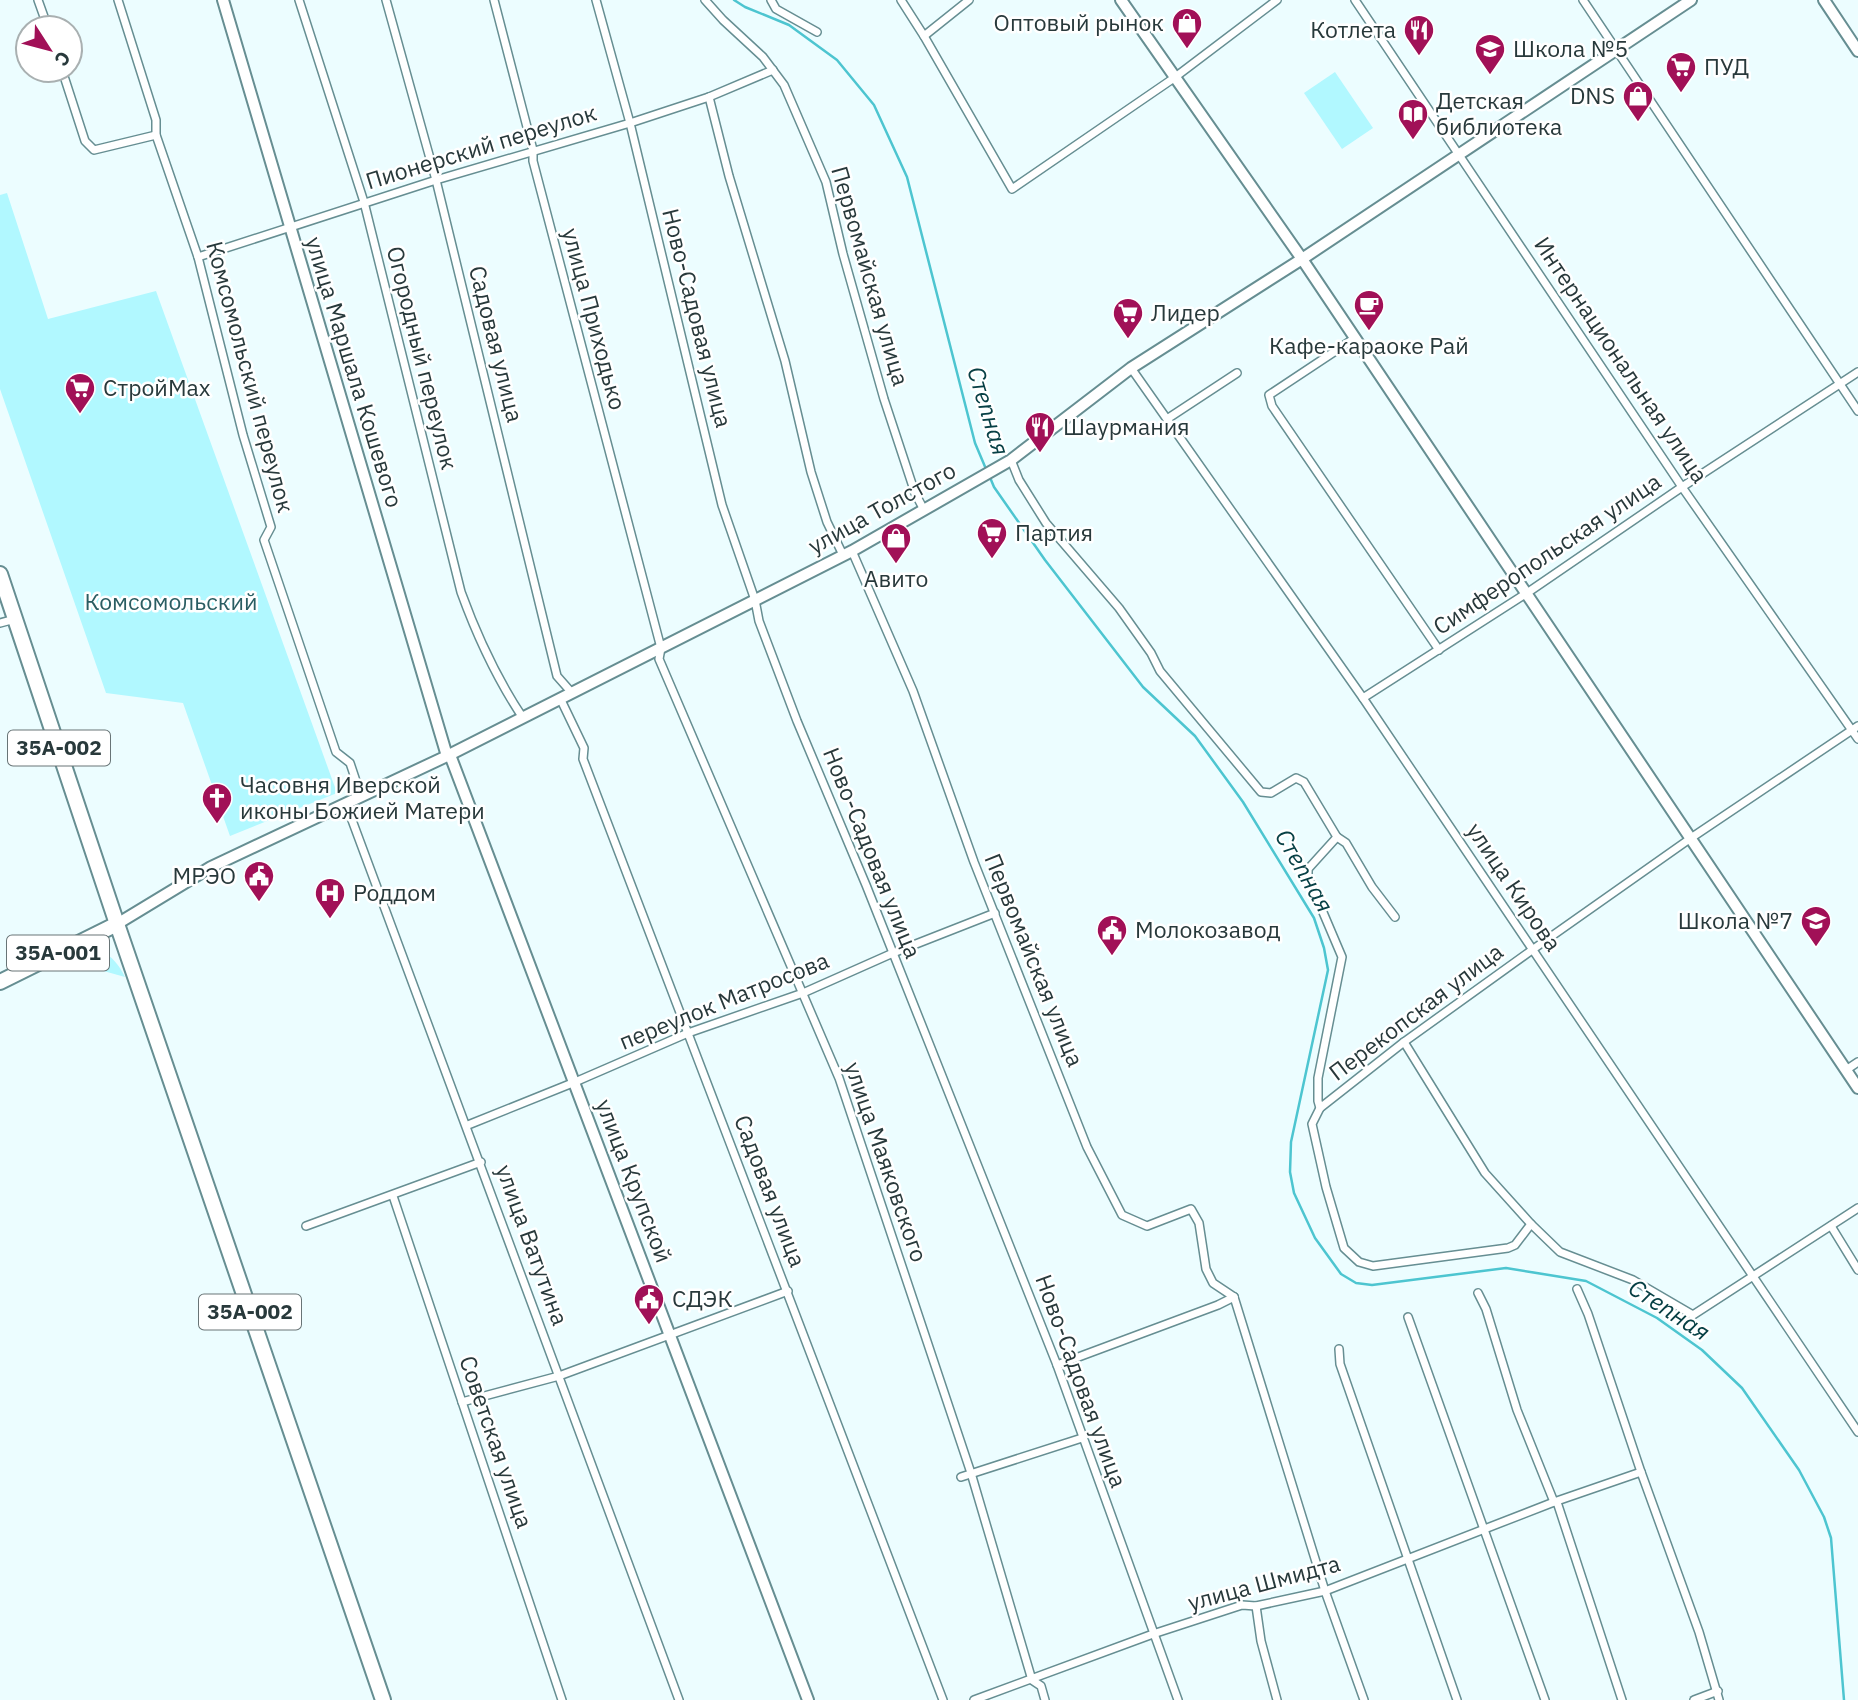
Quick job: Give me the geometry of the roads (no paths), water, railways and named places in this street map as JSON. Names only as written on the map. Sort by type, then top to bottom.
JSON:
[{"type":"highway","name":"35А-002","points":[[0,574],[383,1700]]},
{"type":"highway","name":"35А-001","points":[[0,982],[117,923]]},
{"type":"main road","name":"улица Маршала Кошевого","points":[[223,0],[448,755]]},
{"type":"main road","points":[[1121,0],[1302,259],[1858,1088]]},
{"type":"main road","name":"улица Толстого","points":[[117,923],[211,867],[523,718],[847,553],[1008,461],[1131,368],[1302,259],[1691,0]]},
{"type":"main road","points":[[1824,0],[1858,51]]},
{"type":"main road","name":"улица Крупской","points":[[448,755],[575,1082],[808,1700]]},
{"type":"street","name":"Комсомольский переулок","points":[[118,0],[156,120],[156,135],[198,257],[243,435],[271,527],[264,540],[336,752],[351,763],[361,796]]},
{"type":"street","name":"Огородный переулок","points":[[299,0],[364,202],[461,593],[479,638],[504,688],[523,718]]},
{"type":"street","name":"Садовая улица","points":[[386,0],[436,180],[557,676],[572,693]]},
{"type":"street","name":"улица Приходько","points":[[494,0],[533,150],[533,161],[661,648]]},
{"type":"street","name":"Ново-Садовая улица","points":[[596,0],[630,123],[722,505],[755,600],[759,621],[1057,1365],[1178,1700]]},
{"type":"street","name":"Первомайская улица","points":[[705,0],[763,57],[784,85],[827,183],[843,254],[884,399],[923,510]]},
{"type":"street","points":[[771,0],[776,9],[817,32]]},
{"type":"street","points":[[901,0],[1012,189],[1174,78],[1277,0]]},
{"type":"street","points":[[924,36],[969,0]]},
{"type":"street","name":"Интернациональная улица","points":[[1355,0],[1682,487],[1855,728],[1858,738]]},
{"type":"street","points":[[1583,0],[1858,411]]},
{"type":"street","name":"Пионерский переулок","points":[[198,257],[364,202],[630,123],[709,97],[773,70]]},
{"type":"street","points":[[67,84],[85,141],[94,150],[156,135]]},
{"type":"street","name":"Первомайская улица","points":[[709,97],[729,176],[785,361],[811,472],[827,522],[847,553],[913,691],[974,862],[1087,1147],[1122,1215],[1147,1226],[1191,1209],[1199,1223],[1206,1269],[1213,1283],[1234,1297]]},
{"type":"street","points":[[1355,338],[1269,395],[1272,406],[1439,650]]},
{"type":"street","name":"улица Кирова","points":[[1131,368],[1363,698],[1858,1432]]},
{"type":"street","name":"Симферопольская улица","points":[[1363,698],[1527,593],[1858,372]]},
{"type":"street","points":[[1167,419],[1237,373]]},
{"type":"street","points":[[1008,461],[1046,523],[1119,608],[1151,653],[1160,671],[1235,764],[1261,792],[1271,793],[1296,778],[1304,782],[1337,837],[1346,843],[1372,887],[1395,917]]},
{"type":"street","points":[[0,623],[15,619]]},
{"type":"street","name":"улица Маяковского","points":[[661,648],[659,659],[839,1078],[971,1474],[1032,1679],[1041,1686],[1045,1700]]},
{"type":"street","name":"Садовая улица","points":[[560,698],[584,748],[583,759],[943,1700]]},
{"type":"street","name":"Перекопская улица","points":[[1531,1224],[1515,1245],[1507,1248],[1373,1266],[1359,1262],[1345,1248],[1319,1158],[1312,1124],[1320,1108],[1404,1042],[1532,950],[1691,838],[1855,728]]},
{"type":"street","name":"улица Ватутина","points":[[346,804],[468,1125],[680,1700]]},
{"type":"street","points":[[1320,1108],[1318,1078],[1342,957],[1308,877],[1308,869],[1337,837]]},
{"type":"street","name":"переулок Матросова","points":[[468,1125],[688,1032],[803,993],[893,953],[995,914]]},
{"type":"street","points":[[1404,1042],[1485,1173],[1560,1252],[1633,1280],[1693,1315],[1858,1208]]},
{"type":"street","points":[[1846,1070],[1858,1062]]},
{"type":"street","points":[[306,1226],[481,1162]]},
{"type":"street","name":"Советская улица","points":[[393,1196],[562,1700]]},
{"type":"street","points":[[1830,1226],[1858,1270]]},
{"type":"street","points":[[1577,1289],[1588,1314],[1719,1696],[1694,1700]]},
{"type":"street","points":[[462,1402],[559,1376],[788,1291]]},
{"type":"street","points":[[1478,1293],[1486,1309],[1517,1410],[1555,1502],[1622,1700]]},
{"type":"street","points":[[1057,1365],[1234,1297],[1325,1591],[1364,1700]]},
{"type":"street","points":[[1408,1317],[1545,1700]]},
{"type":"street","points":[[1339,1349],[1340,1364],[1457,1700]]},
{"type":"street","points":[[961,1477],[1082,1438]]},
{"type":"street","name":"улица Шмидта","points":[[975,1700],[1153,1634],[1242,1605],[1255,1606],[1325,1591],[1555,1502],[1641,1472]]},
{"type":"street","points":[[1255,1606],[1261,1641],[1277,1700]]},
{"type":"waterway","name":"Степная","points":[[734,0],[789,25],[837,60],[874,105],[907,177],[975,443],[986,469]]},
{"type":"waterway","name":"Степная","points":[[989,475],[994,487],[1045,560],[1143,687],[1195,736],[1243,802],[1314,918],[1328,970],[1291,1142],[1290,1172],[1294,1193],[1315,1238],[1341,1274],[1356,1283],[1372,1285],[1506,1268],[1586,1281],[1657,1318],[1702,1350],[1742,1388],[1799,1470],[1824,1517],[1831,1538],[1844,1700]]},
{"type":"place","name":"Оптовый рынок","points":[[1187,50]]},
{"type":"place","name":"Котлета","points":[[1419,57]]},
{"type":"place","name":"Школа №5","points":[[1490,76]]},
{"type":"place","name":"ПУД","points":[[1681,94]]},
{"type":"place","name":"DNS","points":[[1638,123]]},
{"type":"place","name":"Детская библиотека","points":[[1413,141]]},
{"type":"place","name":"Кафе-караоке Рай","points":[[1369,332]]},
{"type":"place","name":"Лидер","points":[[1128,340]]},
{"type":"place","name":"СтройMax","points":[[80,415]]},
{"type":"place","name":"Шаурмания","points":[[1040,454]]},
{"type":"place","name":"Партия","points":[[992,560]]},
{"type":"place","name":"Авито","points":[[896,565]]},
{"type":"place","name":"Часовня Иверской иконы Божией Матери","points":[[217,825]]},
{"type":"place","name":"МРЭО","points":[[259,903]]},
{"type":"place","name":"Роддом","points":[[330,920]]},
{"type":"place","name":"Школа №7","points":[[1816,948]]},
{"type":"place","name":"Молокозавод","points":[[1112,957]]},
{"type":"place","name":"СДЭК","points":[[649,1326]]},
{"type":"park label","name":"Комсомольский","points":[[171,602]]}]
